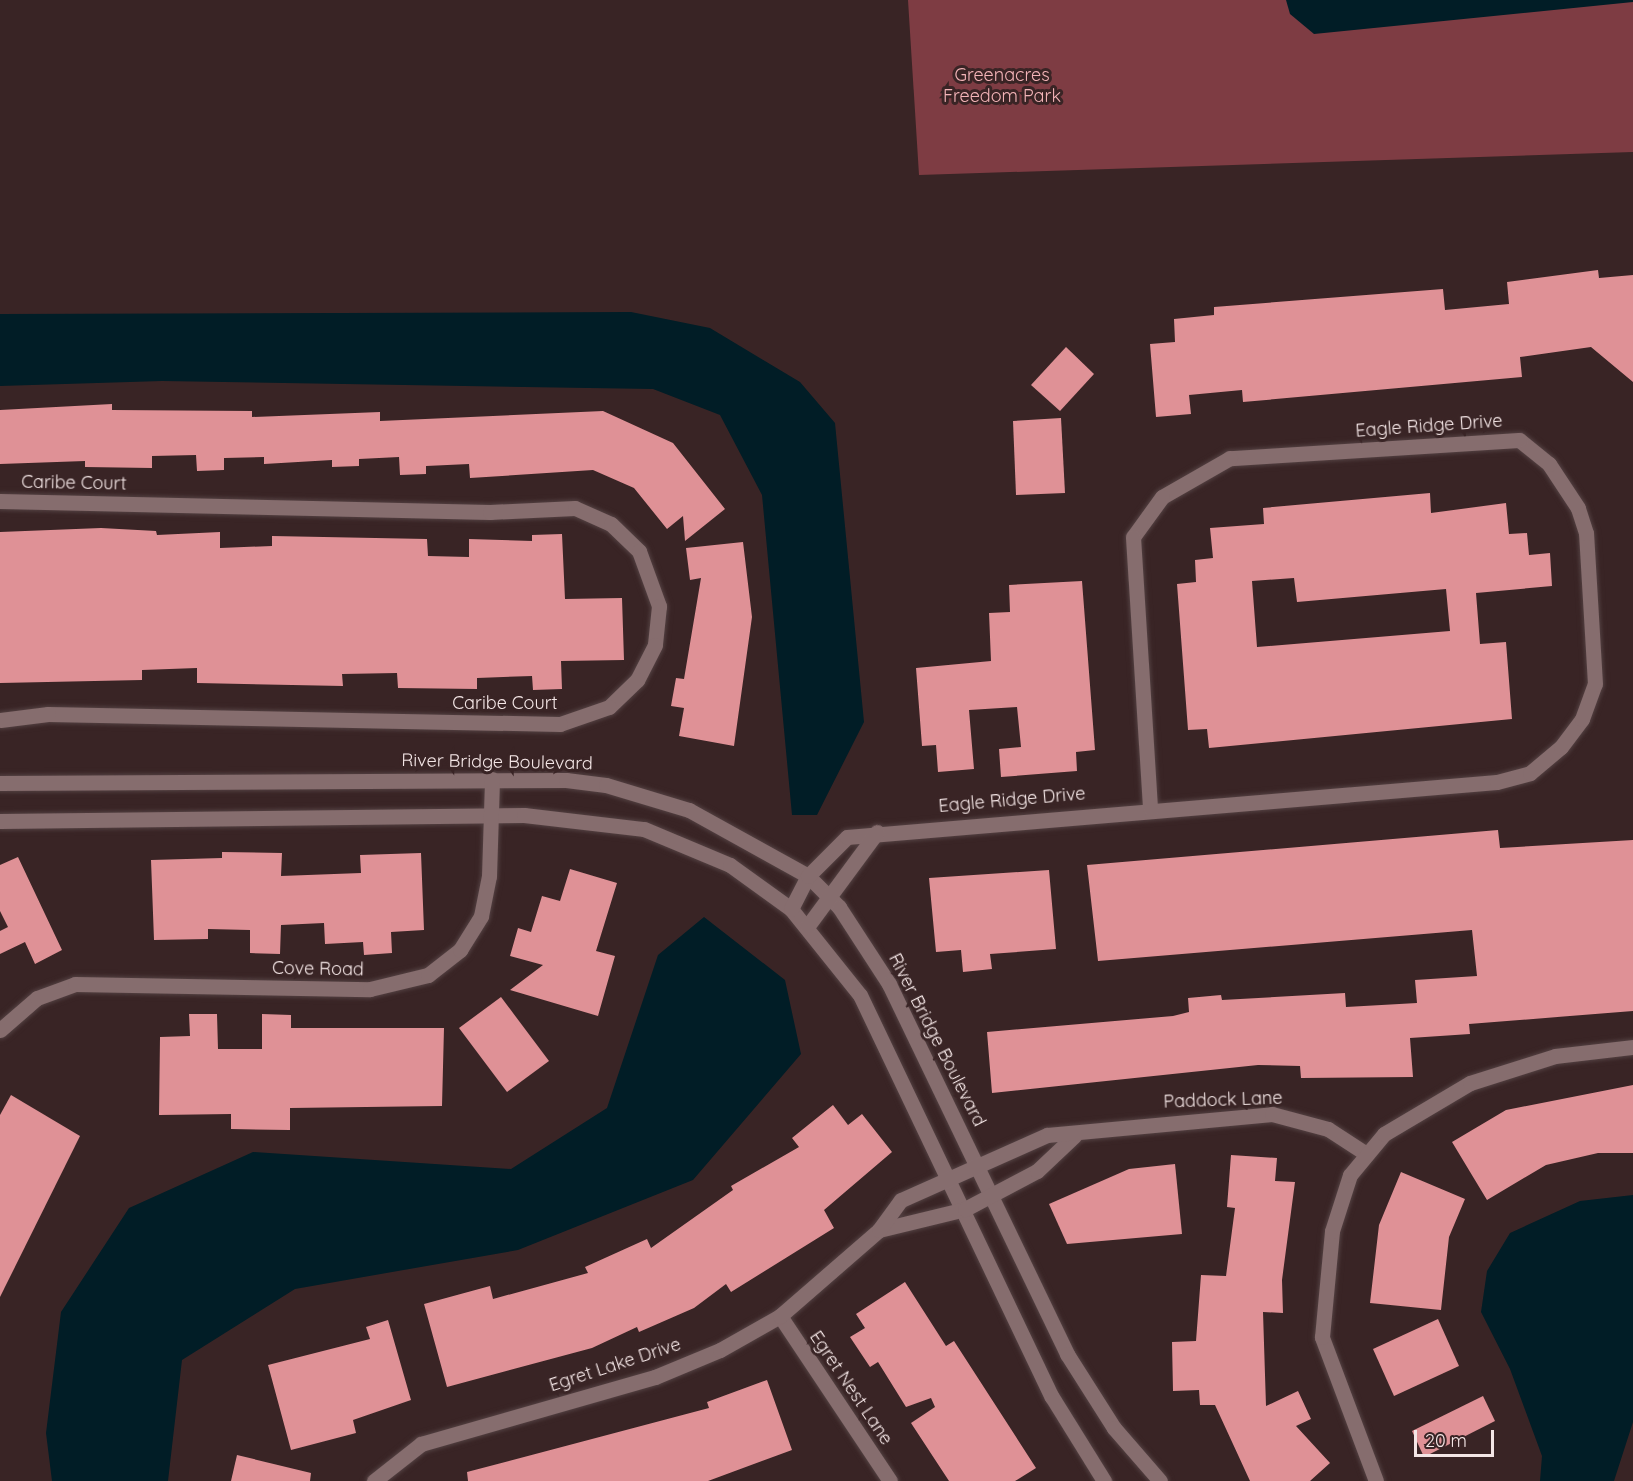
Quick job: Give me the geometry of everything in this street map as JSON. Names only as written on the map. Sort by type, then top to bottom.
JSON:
[{"type":"street","name":"Eagle Ridge Drive","points":[[791,909],[808,876],[847,837],[877,832],[1150,808],[1497,782],[1530,773],[1561,747],[1582,719],[1595,684],[1592,581],[1578,508],[1549,464],[1519,440],[1230,458],[1162,497],[1133,537],[1150,808]]},
{"type":"street","name":"Caribe Court","points":[[0,501],[490,512],[575,508],[611,524],[639,551],[659,606],[655,645],[637,680],[609,707],[560,724],[48,714],[0,720]]},
{"type":"street","name":"River Bridge Boulevard","points":[[0,783],[492,779],[586,783],[663,801],[733,831],[808,876],[828,896],[889,984],[979,1164],[1067,1354],[1114,1428],[1160,1481]]},
{"type":"street","name":"Cove Road","points":[[0,1030],[37,998],[75,984],[370,989],[428,975],[460,950],[481,916],[491,814],[492,779]]},
{"type":"street","points":[[0,821],[491,814],[589,819],[644,829],[730,865],[791,909],[860,995],[951,1178],[1052,1397],[1104,1481]]},
{"type":"street","points":[[807,927],[877,832]]},
{"type":"street","points":[[1376,1481],[1322,1337],[1336,1210],[1365,1153],[1402,1121],[1470,1083],[1555,1056],[1633,1047]]},
{"type":"street","name":"Paddock Lane","points":[[979,1164],[1047,1135],[1074,1136],[1116,1126],[1272,1114],[1328,1129],[1365,1153]]},
{"type":"street","points":[[992,1192],[1037,1171],[1074,1136]]},
{"type":"street","name":"Egret Lake Drive","points":[[374,1481],[421,1444],[655,1377],[780,1316],[879,1230],[902,1200],[979,1164]]},
{"type":"street","name":"Egret Lake Drive","points":[[879,1230],[965,1209],[992,1192]]},
{"type":"street","name":"Egret Nest Lane","points":[[780,1316],[890,1481]]},
{"type":"green space","name":"Greenacres Freedom Park","points":[[908,0],[1633,0],[1633,152],[919,175]]},
{"type":"water","points":[[1286,0],[1633,0],[1633,2],[1314,34],[1290,14]]},
{"type":"water","points":[[631,312],[710,328],[800,382],[835,423],[864,722],[817,815],[792,815],[762,495],[720,415],[653,389],[162,381],[0,386],[0,314]]},
{"type":"water","points":[[704,917],[785,980],[801,1054],[693,1180],[518,1250],[295,1289],[182,1360],[168,1481],[52,1481],[46,1433],[61,1312],[129,1208],[253,1152],[511,1169],[607,1108],[658,955]]},
{"type":"water","points":[[1633,1195],[1633,1422],[1614,1481],[1540,1481],[1542,1456],[1510,1369],[1481,1312],[1487,1271],[1510,1233],[1580,1201]]},
{"type":"building","points":[[1598,270],[1599,278],[1633,275],[1633,382],[1591,347],[1520,357],[1522,377],[1243,402],[1242,390],[1189,395],[1191,414],[1156,417],[1150,344],[1175,342],[1174,319],[1214,315],[1214,307],[1443,289],[1445,310],[1509,304],[1507,282]]},
{"type":"building","points":[[1066,347],[1094,374],[1060,411],[1031,385]]},
{"type":"building","points":[[112,404],[112,410],[252,411],[252,417],[380,412],[380,421],[603,411],[673,443],[725,509],[685,541],[683,516],[667,529],[634,488],[593,470],[470,478],[469,464],[426,466],[426,474],[400,475],[399,457],[359,459],[359,466],[332,467],[332,460],[264,464],[264,457],[224,458],[224,470],[197,471],[196,455],[152,456],[152,468],[85,467],[85,461],[0,464],[0,410]]},
{"type":"building","points":[[1061,418],[1065,493],[1016,495],[1013,421]]},
{"type":"building","points":[[1430,493],[1431,513],[1506,503],[1509,534],[1527,533],[1529,555],[1550,553],[1552,586],[1476,593],[1480,644],[1506,642],[1512,719],[1209,748],[1207,729],[1188,730],[1177,584],[1196,582],[1195,560],[1213,558],[1210,528],[1264,524],[1263,508]],"holes":[[[1294,578],[1297,602],[1446,589],[1450,631],[1257,647],[1252,581]]]},
{"type":"building","points":[[101,528],[156,531],[157,535],[220,532],[220,548],[272,546],[272,536],[427,539],[428,556],[469,557],[469,539],[532,541],[532,535],[562,534],[565,599],[622,598],[624,660],[561,661],[562,689],[533,690],[532,676],[477,678],[477,689],[398,688],[397,673],[342,674],[343,686],[197,683],[197,668],[142,670],[142,680],[0,683],[0,532]]},
{"type":"building","points":[[743,542],[752,617],[734,746],[679,736],[684,708],[671,706],[676,678],[684,679],[701,578],[690,580],[686,548]]},
{"type":"building","points":[[1082,581],[1095,750],[1076,752],[1077,771],[1001,777],[999,749],[1021,747],[1017,707],[969,710],[974,769],[938,772],[936,745],[922,746],[916,668],[991,661],[989,613],[1010,612],[1009,585]]},
{"type":"building","points":[[1498,830],[1500,848],[1633,840],[1633,1011],[1469,1024],[1470,1034],[1410,1038],[1413,1077],[1301,1078],[1300,1066],[1258,1065],[992,1093],[987,1032],[1173,1016],[1189,1012],[1188,998],[1221,995],[1222,1000],[1345,993],[1346,1007],[1417,1003],[1415,980],[1477,976],[1472,930],[1098,961],[1087,865]]},
{"type":"building","points":[[222,852],[282,853],[281,876],[361,873],[360,855],[421,853],[424,930],[391,932],[392,953],[364,955],[363,942],[325,944],[324,923],[281,925],[280,954],[250,953],[250,930],[208,929],[208,939],[154,940],[151,860],[222,858]]},
{"type":"building","points":[[18,857],[62,950],[35,964],[25,942],[0,954],[0,931],[8,927],[0,911],[0,865]]},
{"type":"building","points":[[570,869],[617,883],[596,951],[615,956],[598,1016],[510,990],[543,965],[510,956],[518,928],[531,932],[542,896],[560,901]]},
{"type":"building","points":[[1049,870],[1056,949],[990,954],[992,969],[963,972],[961,950],[936,952],[929,878]]},
{"type":"building","points":[[501,997],[549,1061],[507,1092],[459,1028]]},
{"type":"building","points":[[189,1014],[217,1014],[218,1049],[262,1049],[262,1014],[291,1015],[291,1028],[444,1028],[442,1106],[290,1108],[290,1130],[231,1129],[231,1114],[159,1115],[160,1037],[190,1036]]},
{"type":"building","points":[[1633,1085],[1633,1153],[1598,1153],[1546,1165],[1487,1200],[1452,1142],[1506,1110]]},
{"type":"building","points":[[11,1095],[80,1136],[0,1297],[0,1115]]},
{"type":"building","points":[[833,1105],[848,1125],[862,1114],[892,1152],[824,1210],[834,1228],[731,1292],[726,1284],[694,1308],[639,1332],[637,1327],[592,1348],[447,1387],[424,1304],[490,1286],[493,1299],[588,1273],[585,1267],[647,1239],[651,1248],[733,1190],[731,1186],[799,1147],[792,1138]]},
{"type":"building","points":[[1231,1155],[1277,1158],[1275,1181],[1295,1182],[1282,1280],[1283,1313],[1263,1312],[1266,1406],[1298,1391],[1311,1419],[1296,1426],[1330,1463],[1310,1481],[1250,1481],[1215,1405],[1200,1405],[1199,1390],[1173,1391],[1172,1342],[1196,1341],[1201,1275],[1226,1276],[1235,1208],[1227,1207]]},
{"type":"building","points":[[1175,1164],[1182,1234],[1067,1244],[1049,1204],[1129,1169]]},
{"type":"building","points":[[1401,1172],[1465,1199],[1449,1237],[1441,1310],[1370,1303],[1379,1225]]},
{"type":"building","points":[[905,1282],[946,1346],[954,1341],[1036,1468],[1015,1481],[949,1481],[911,1423],[935,1407],[931,1398],[906,1407],[878,1362],[870,1367],[850,1337],[865,1328],[856,1314]]},
{"type":"building","points":[[1438,1319],[1459,1366],[1394,1396],[1373,1349]]},
{"type":"building","points":[[388,1320],[411,1400],[353,1420],[356,1433],[291,1450],[268,1365],[370,1339],[366,1327]]},
{"type":"building","points":[[767,1380],[792,1450],[708,1481],[468,1481],[467,1472],[709,1408],[707,1402]]},
{"type":"building","points":[[1483,1396],[1495,1421],[1424,1457],[1412,1431]]},
{"type":"building","points":[[237,1455],[311,1473],[310,1481],[231,1481]]}]
